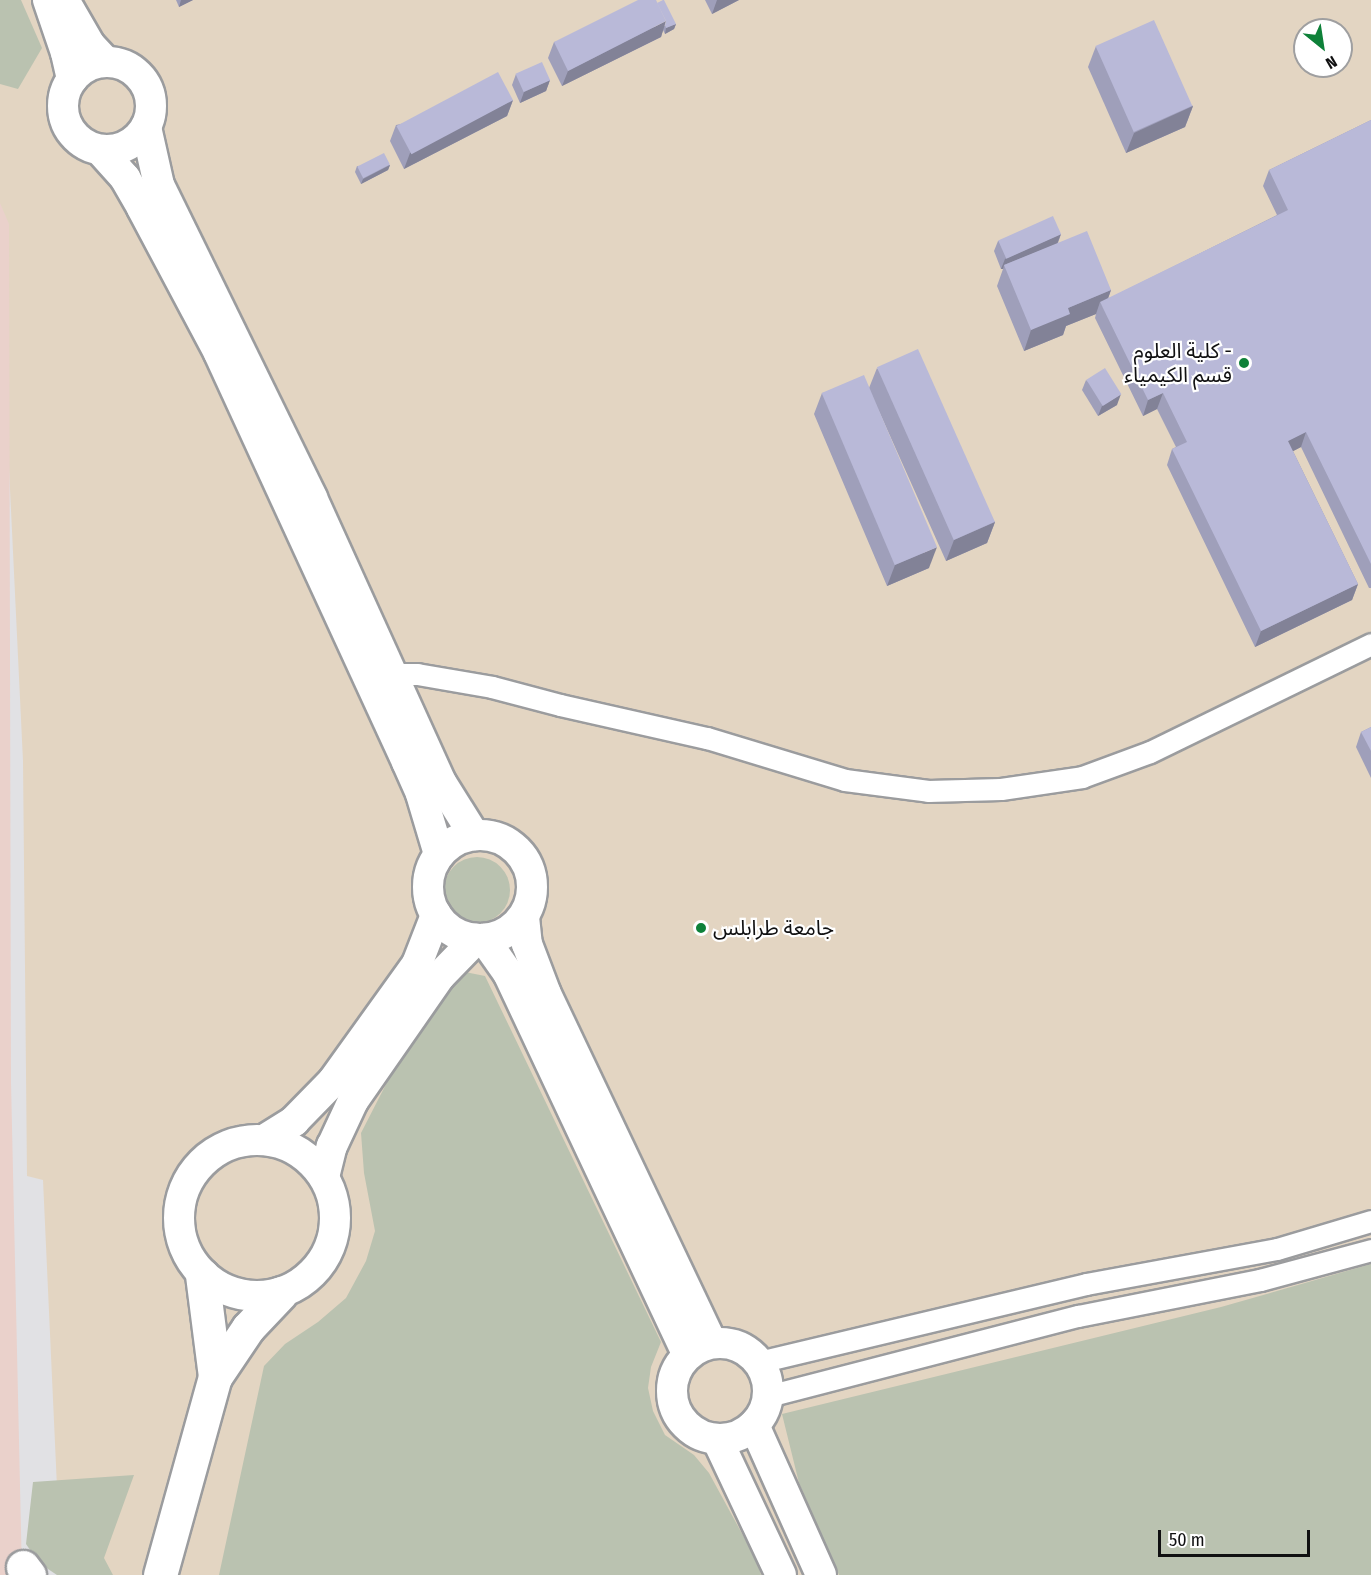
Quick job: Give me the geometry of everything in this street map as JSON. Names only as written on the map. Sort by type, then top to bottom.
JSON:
[{"type":"highway","points":[[202,1275],[215,1377]]},
{"type":"highway","points":[[160,1575],[215,1377],[248,1328],[281,1293]]},
{"type":"street","points":[[48,0],[66,53],[72,79]]},
{"type":"street","points":[[64,0],[80,30],[106,62]]},
{"type":"street","points":[[146,127],[131,143],[111,150],[100,150],[81,142],[64,120],[65,92],[72,79],[81,70],[106,62],[121,64],[134,72],[144,83],[150,105],[146,127],[159,185],[312,498],[442,784],[474,835]]},
{"type":"street","points":[[100,150],[124,178],[142,208],[219,353],[407,762],[421,794],[439,854]]},
{"type":"street","points":[[391,674],[417,674],[492,687],[560,705],[707,738],[845,780],[939,791],[1001,789],[1082,777],[1150,752],[1371,644]]},
{"type":"street","points":[[474,835],[489,835],[503,839],[516,848],[525,859],[531,873],[533,888],[524,916],[513,928],[499,936],[480,939],[453,932],[436,915],[431,906],[428,884],[429,874],[439,854],[454,841],[474,835]]},
{"type":"street","points":[[264,1140],[294,1121],[333,1081],[417,964],[436,915]]},
{"type":"street","points":[[524,916],[527,944],[542,986],[700,1349]]},
{"type":"street","points":[[324,1177],[332,1146],[353,1101],[440,976],[480,939]]},
{"type":"street","points":[[480,939],[508,973],[700,1349]]},
{"type":"street","points":[[264,1140],[299,1151],[324,1177],[333,1196],[336,1216],[334,1236],[326,1255],[315,1271],[299,1284],[281,1293],[260,1297],[239,1295],[219,1287],[202,1275],[190,1259],[181,1239],[178,1216],[182,1195],[191,1175],[205,1159],[223,1147],[243,1141],[264,1140]]},
{"type":"street","points":[[759,1362],[1086,1284],[1277,1249],[1371,1221]]},
{"type":"street","points":[[768,1396],[1078,1316],[1260,1280],[1371,1250]]},
{"type":"street","points":[[738,1346],[759,1362],[767,1378],[768,1396],[761,1417],[754,1425],[737,1436],[717,1439],[690,1429],[674,1406],[673,1378],[679,1365],[700,1349],[738,1346]]},
{"type":"street","points":[[754,1425],[821,1575]]},
{"type":"street","points":[[717,1439],[781,1575]]},
{"type":"shaded area","name":"جامعة طرابلس","points":[[0,0],[1371,0],[1371,1575],[61,1575],[43,1180],[27,1176],[23,761],[0,280]]},
{"type":"shaded area","points":[[0,203],[9,224],[11,1082],[22,1575],[0,1575]]},
{"type":"green space","points":[[0,0],[21,0],[42,48],[18,89],[0,84]]},
{"type":"green space","points":[[483,857],[501,866],[508,877],[510,890],[508,903],[501,914],[490,921],[471,923],[453,914],[446,903],[444,884],[453,866],[464,859]]},
{"type":"green space","points":[[460,971],[485,976],[661,1342],[651,1367],[648,1388],[653,1411],[665,1435],[694,1455],[709,1473],[758,1563],[761,1575],[219,1575],[264,1366],[285,1344],[318,1322],[346,1298],[366,1261],[375,1231],[364,1173],[361,1133],[401,1055]]},
{"type":"green space","points":[[1371,1264],[1371,1575],[839,1575],[799,1483],[782,1414],[1221,1307]]},
{"type":"green space","points":[[134,1475],[104,1558],[113,1575],[57,1575],[39,1563],[26,1544],[33,1482]]},
{"type":"building","points":[[638,0],[656,0],[666,21],[568,71],[554,42]]},
{"type":"building","points":[[664,0],[676,24],[666,28],[666,21],[657,3]]},
{"type":"building","points":[[1154,20],[1192,106],[1134,132],[1096,46]]},
{"type":"building","points":[[542,62],[550,80],[524,92],[516,74]]},
{"type":"building","points":[[498,72],[513,100],[411,154],[396,126]]},
{"type":"building","name":"كلية العلوم - قسم الكيمياء","points":[[1371,120],[1371,564],[1306,432],[1288,441],[1358,584],[1261,631],[1172,449],[1187,442],[1163,393],[1148,400],[1100,302],[1288,210],[1269,170]]},
{"type":"building","points":[[384,153],[390,165],[363,178],[357,167]]},
{"type":"building","points":[[1053,216],[1061,234],[1006,259],[998,240]]},
{"type":"building","points":[[1087,231],[1111,290],[1068,308],[1070,314],[1031,330],[1004,265]]},
{"type":"building","points":[[918,349],[995,522],[954,540],[877,367]]},
{"type":"building","points":[[1105,368],[1121,394],[1103,406],[1086,380]]},
{"type":"building","points":[[864,375],[937,547],[895,565],[822,393]]},
{"type":"building","points":[[1371,727],[1371,751],[1361,732]]},
{"type":"place","name":"كلية العلوم - قسم الكيمياء","points":[[1244,363]]},
{"type":"place","name":"جامعة طرابلس","points":[[701,928]]}]
